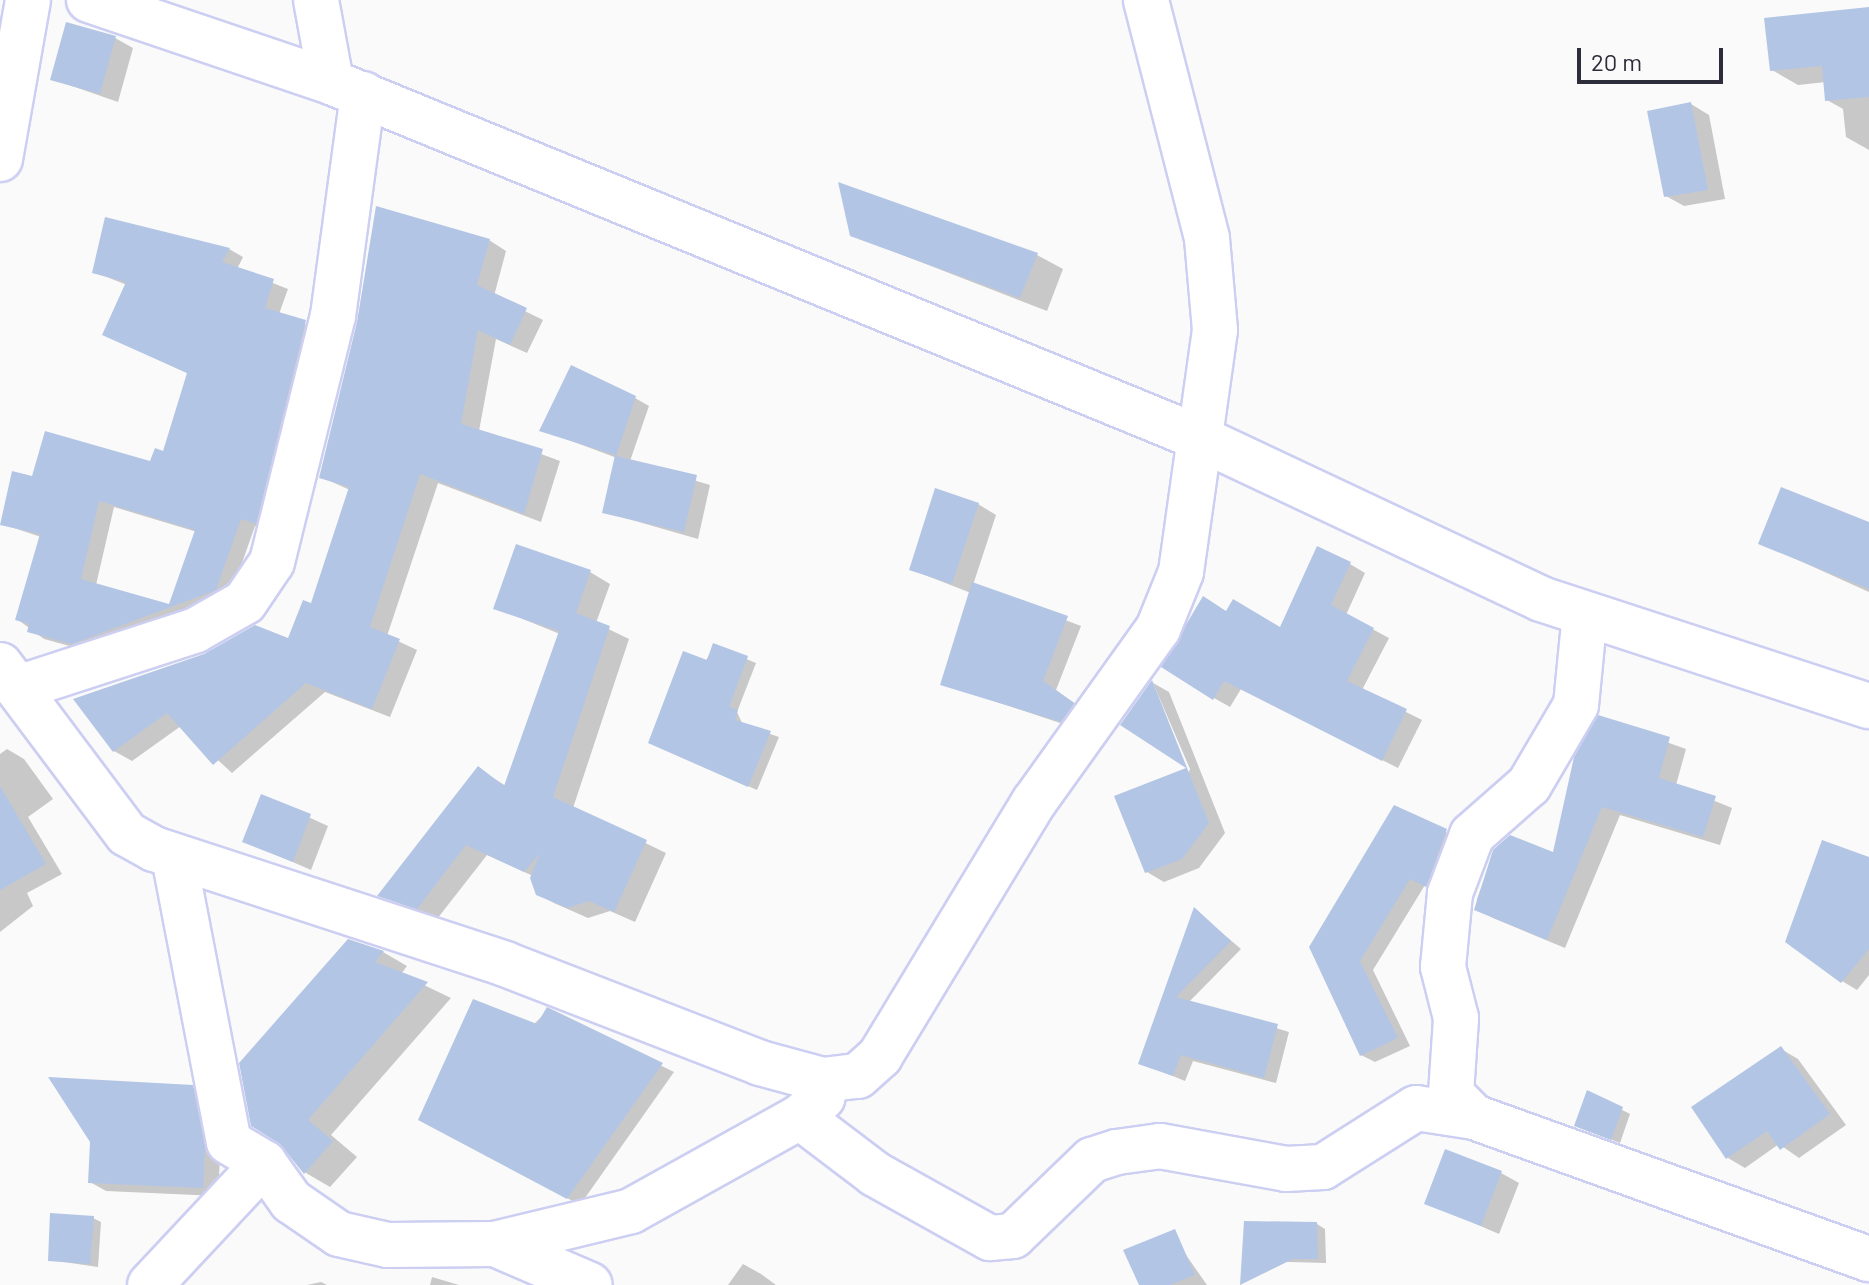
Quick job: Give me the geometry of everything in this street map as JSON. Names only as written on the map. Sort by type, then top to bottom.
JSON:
[{"type":"street","points":[[0,159],[28,0]]},
{"type":"street","points":[[89,0],[347,88],[1195,436],[1585,614],[1869,706]]},
{"type":"street","points":[[316,0],[347,88],[333,316],[272,562],[245,602],[196,630],[9,676],[127,834],[174,857],[505,964],[760,1063],[843,1079]]},
{"type":"street","points":[[174,857],[229,1142],[264,1163],[291,1201],[339,1234],[388,1245],[495,1244],[631,1211],[800,1117],[843,1079],[880,1056],[1034,802],[1158,629],[1184,557],[1195,436],[1215,330],[1207,238],[1146,0]]},
{"type":"street","points":[[1474,1117],[1451,1094],[1456,1018],[1443,967],[1450,893],[1472,835],[1529,785],[1576,705],[1585,614]]},
{"type":"street","points":[[800,1117],[875,1174],[990,1238],[1013,1236],[1092,1160],[1117,1152],[1160,1146],[1286,1169],[1323,1167],[1416,1108],[1474,1117],[1869,1259]]},
{"type":"street","points":[[150,1285],[264,1163]]},
{"type":"street","points":[[495,1244],[590,1285]]},
{"type":"street","points":[[1860,1285],[1869,1280]]},
{"type":"building","points":[[1869,7],[1869,97],[1825,101],[1822,66],[1770,71],[1764,18]]},
{"type":"building","points":[[66,22],[116,36],[100,94],[50,80]]},
{"type":"building","points":[[1691,102],[1708,190],[1664,197],[1647,111]]},
{"type":"building","points":[[838,182],[1038,253],[1020,298],[850,236]]},
{"type":"building","points":[[376,206],[490,239],[477,285],[527,308],[510,345],[478,330],[461,424],[543,449],[524,514],[420,474],[370,627],[400,639],[372,709],[306,683],[213,765],[167,713],[113,752],[73,699],[204,654],[255,625],[288,638],[303,600],[311,603],[349,487],[319,478],[357,322]]},
{"type":"building","points":[[105,217],[230,248],[222,262],[274,279],[265,308],[306,320],[256,524],[241,519],[216,590],[72,644],[27,632],[29,624],[15,620],[40,534],[0,525],[12,471],[32,476],[45,431],[150,461],[155,448],[163,451],[187,373],[102,335],[126,282],[92,273]],"holes":[[[99,501],[195,530],[169,604],[81,579]]]},
{"type":"building","points":[[571,365],[636,396],[616,456],[697,475],[684,532],[602,513],[615,455],[539,431]]},
{"type":"building","points":[[1781,487],[1869,522],[1869,589],[1758,544]]},
{"type":"building","points":[[935,488],[979,503],[952,584],[909,570]]},
{"type":"building","points":[[516,544],[591,570],[576,613],[610,626],[553,797],[647,840],[614,912],[589,901],[567,908],[536,895],[530,878],[540,853],[524,872],[466,845],[417,909],[377,896],[478,766],[504,786],[559,631],[493,609]]},
{"type":"building","points":[[1317,546],[1351,562],[1331,605],[1374,628],[1347,681],[1407,709],[1382,761],[1224,681],[1213,700],[1161,667],[1203,596],[1226,611],[1233,599],[1280,627]]},
{"type":"building","points":[[972,582],[1068,616],[1043,681],[1074,703],[1061,722],[940,685]]},
{"type":"building","points":[[713,643],[748,656],[729,707],[738,710],[735,720],[771,731],[748,787],[648,743],[683,651],[707,660]]},
{"type":"building","points":[[1152,680],[1209,823],[1182,859],[1145,873],[1114,796],[1186,768],[1120,725]]},
{"type":"building","points":[[1598,715],[1670,737],[1659,778],[1716,796],[1703,837],[1602,807],[1547,940],[1474,910],[1493,850],[1510,835],[1553,852],[1574,757]]},
{"type":"building","points":[[0,786],[46,864],[0,890]]},
{"type":"building","points":[[261,794],[311,814],[293,862],[242,842]]},
{"type":"building","points":[[1394,805],[1447,829],[1426,887],[1410,879],[1360,961],[1398,1038],[1360,1056],[1309,947]]},
{"type":"building","points":[[1822,840],[1869,857],[1869,949],[1841,983],[1785,942]]},
{"type":"building","points":[[1194,907],[1231,941],[1176,997],[1278,1024],[1264,1078],[1181,1055],[1173,1076],[1138,1064]]},
{"type":"building","points":[[348,939],[384,951],[375,962],[428,982],[308,1120],[333,1141],[304,1174],[280,1144],[251,1126],[239,1063]]},
{"type":"building","points":[[473,999],[537,1024],[547,1007],[663,1063],[567,1199],[418,1120]]},
{"type":"building","points":[[1781,1046],[1830,1114],[1780,1150],[1767,1131],[1726,1159],[1691,1107]]},
{"type":"building","points":[[48,1077],[193,1085],[205,1148],[203,1188],[88,1183],[90,1142]]},
{"type":"building","points":[[1587,1090],[1623,1107],[1611,1140],[1574,1126]]},
{"type":"building","points":[[1445,1149],[1502,1171],[1481,1226],[1424,1204]]},
{"type":"building","points":[[50,1213],[94,1216],[90,1264],[48,1261]]},
{"type":"building","points":[[1244,1221],[1317,1222],[1318,1259],[1293,1259],[1240,1285]]},
{"type":"building","points":[[1175,1229],[1195,1275],[1170,1285],[1139,1285],[1123,1250]]}]
